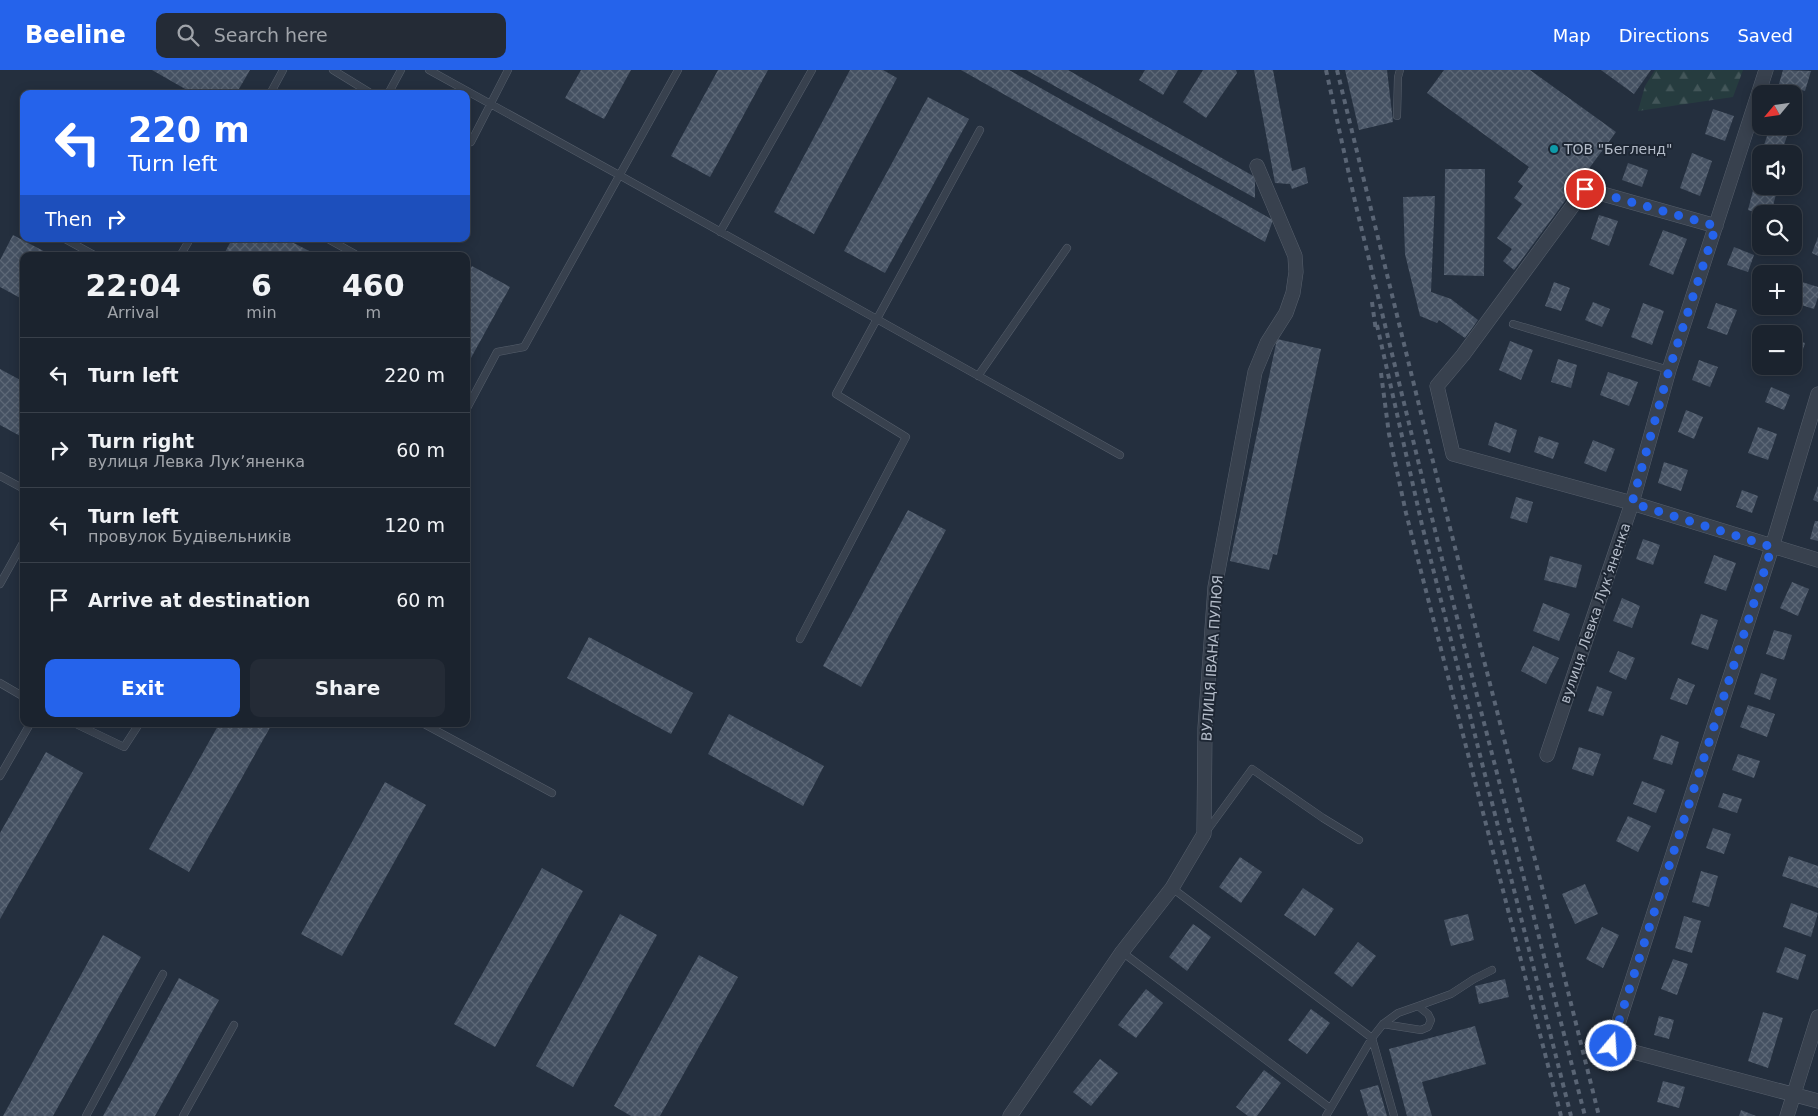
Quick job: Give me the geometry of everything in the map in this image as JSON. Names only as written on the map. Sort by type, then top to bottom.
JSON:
[{"type":"street","name":"вулиця Левка Лукʼяненка","points":[[1547,755],[1632,503],[1669,370],[1766,70]]},
{"type":"street","name":"ВУЛИЦЯ ІВАНА ПУЛЮЯ","points":[[1204,834],[1205,728],[1215,587],[1255,372],[1267,343],[1286,313],[1293,293],[1296,272],[1295,256],[1257,166]]},
{"type":"street","points":[[1716,226],[1585,189],[1438,386],[1453,454],[1632,503],[1818,560]]},
{"type":"street","points":[[1818,394],[1772,547],[1611,1046],[1818,1101]]},
{"type":"street","points":[[1015,1114],[1122,952],[1172,888],[1204,834]]},
{"type":"street","points":[[1788,1116],[1818,1017]]},
{"type":"lane","points":[[272,90],[283,70]]},
{"type":"lane","points":[[332,70],[365,90]]},
{"type":"lane","points":[[390,90],[401,70]]},
{"type":"lane","points":[[428,70],[464,90]]},
{"type":"lane","points":[[471,142],[508,70]]},
{"type":"lane","points":[[470,403],[497,352],[524,347],[678,70]]},
{"type":"lane","points":[[720,232],[812,70]]},
{"type":"lane","points":[[1397,116],[1398,77],[1400,70]]},
{"type":"lane","points":[[470,93],[1120,455]]},
{"type":"lane","points":[[800,639],[906,437],[836,394],[980,130]]},
{"type":"lane","points":[[70,242],[89,252]]},
{"type":"lane","points":[[333,242],[351,252]]},
{"type":"lane","points":[[978,376],[1067,248]]},
{"type":"lane","points":[[1512,324],[1669,370]]},
{"type":"lane","points":[[0,476],[20,487]]},
{"type":"lane","points":[[0,584],[20,548]]},
{"type":"lane","points":[[0,683],[20,695]]},
{"type":"lane","points":[[0,776],[28,727]]},
{"type":"lane","points":[[82,727],[124,747],[137,727]]},
{"type":"lane","points":[[430,727],[552,793]]},
{"type":"lane","points":[[1204,834],[1252,769],[1323,818],[1359,840]]},
{"type":"lane","points":[[1172,888],[1372,1038],[1394,1116]]},
{"type":"lane","points":[[1122,952],[1330,1108]]},
{"type":"lane","points":[[1326,1116],[1372,1038],[1383,1024],[1398,1013],[1451,994],[1492,970]]},
{"type":"lane","points":[[86,1116],[163,974]]},
{"type":"lane","points":[[1383,1024],[1421,1030],[1428,1027],[1431,1020],[1428,1014],[1418,1006]]},
{"type":"lane","points":[[183,1116],[234,1025]]},
{"type":"green space","points":[[1655,70],[1743,70],[1733,97],[1638,111],[1645,86]]},
{"type":"building","points":[[152,70],[250,70],[238,90],[187,90]]},
{"type":"building","points":[[581,70],[631,70],[604,119],[565,98]]},
{"type":"building","points":[[718,70],[768,70],[710,177],[671,156]]},
{"type":"building","points":[[850,70],[883,70],[897,78],[814,234],[774,212]]},
{"type":"building","points":[[961,70],[1009,70],[1273,220],[1265,242]]},
{"type":"building","points":[[1026,70],[1068,70],[1255,177],[1255,198]]},
{"type":"building","points":[[1145,70],[1178,70],[1163,95],[1139,80]]},
{"type":"building","points":[[1203,70],[1236,70],[1237,73],[1206,118],[1183,102]]},
{"type":"building","points":[[1254,70],[1273,70],[1292,171],[1305,167],[1308,183],[1292,189],[1290,184],[1275,183]]},
{"type":"building","points":[[1345,70],[1387,70],[1393,122],[1359,130]]},
{"type":"building","name":"ТОВ \"Бегленд\"","points":[[1444,70],[1530,70],[1616,132],[1514,270],[1503,261],[1512,249],[1497,238],[1522,204],[1514,198],[1523,186],[1518,182],[1529,167],[1427,93]]},
{"type":"building","points":[[1601,70],[1651,70],[1634,94]]},
{"type":"building","points":[[1783,70],[1811,71],[1805,91],[1802,90],[1802,85],[1779,84]]},
{"type":"building","points":[[928,97],[969,119],[885,273],[844,251]]},
{"type":"building","points":[[1713,109],[1734,116],[1725,141],[1705,134]]},
{"type":"building","points":[[1767,135],[1787,136],[1784,145],[1764,145]]},
{"type":"building","points":[[1692,153],[1712,161],[1700,196],[1680,188]]},
{"type":"building","points":[[1628,163],[1648,170],[1642,187],[1622,180]]},
{"type":"building","points":[[1445,169],[1485,169],[1484,276],[1444,275]]},
{"type":"building","points":[[1752,194],[1776,195],[1773,205],[1752,205],[1752,211],[1748,210]]},
{"type":"building","points":[[1435,196],[1431,292],[1451,299],[1478,320],[1465,338],[1439,320],[1437,323],[1420,316],[1405,254],[1403,197]]},
{"type":"building","points":[[1599,215],[1618,221],[1609,246],[1591,239]]},
{"type":"building","points":[[1663,230],[1687,239],[1673,275],[1649,265]]},
{"type":"building","points":[[13,235],[20,239],[20,242],[26,242],[45,252],[20,252],[20,298],[0,287],[0,260]]},
{"type":"building","points":[[1818,237],[1818,256],[1812,253]]},
{"type":"building","points":[[230,242],[292,242],[311,252],[225,252]]},
{"type":"building","points":[[1734,247],[1754,255],[1748,272],[1727,265]]},
{"type":"building","points":[[472,266],[510,287],[470,360],[470,269]]},
{"type":"building","points":[[1554,282],[1570,288],[1561,311],[1545,306]]},
{"type":"building","points":[[1802,282],[1818,287],[1818,297],[1814,309],[1802,305]]},
{"type":"building","points":[[1593,302],[1610,309],[1602,327],[1585,320]]},
{"type":"building","points":[[1643,303],[1664,311],[1652,345],[1631,337]]},
{"type":"building","points":[[1716,303],[1737,310],[1727,335],[1707,328]]},
{"type":"building","points":[[1277,339],[1321,349],[1277,555],[1273,554],[1269,570],[1230,561]]},
{"type":"building","points":[[1510,341],[1533,350],[1521,380],[1499,370]]},
{"type":"building","points":[[1802,342],[1805,343],[1802,352]]},
{"type":"building","points":[[1558,359],[1577,365],[1571,388],[1551,382]]},
{"type":"building","points":[[1699,360],[1718,367],[1710,387],[1692,380]]},
{"type":"building","points":[[0,369],[20,380],[20,436],[0,425]]},
{"type":"building","points":[[1608,372],[1638,382],[1629,406],[1600,395]]},
{"type":"building","points":[[1771,387],[1790,395],[1784,410],[1765,402]]},
{"type":"building","points":[[1686,410],[1703,417],[1694,439],[1678,432]]},
{"type":"building","points":[[1495,422],[1517,430],[1510,453],[1488,445]]},
{"type":"building","points":[[1758,427],[1777,434],[1768,460],[1748,453]]},
{"type":"building","points":[[1539,436],[1559,443],[1553,459],[1534,452]]},
{"type":"building","points":[[1593,440],[1615,449],[1606,472],[1584,463]]},
{"type":"building","points":[[1664,462],[1688,470],[1681,491],[1658,483]]},
{"type":"building","points":[[1818,486],[1818,502],[1813,500]]},
{"type":"building","points":[[1742,490],[1758,496],[1752,513],[1736,507]]},
{"type":"building","points":[[1516,497],[1533,502],[1527,523],[1510,518]]},
{"type":"building","points":[[908,510],[946,530],[861,687],[823,666]]},
{"type":"building","points":[[1815,521],[1818,521],[1818,541],[1810,539]]},
{"type":"building","points":[[1643,539],[1660,545],[1653,565],[1636,559]]},
{"type":"building","points":[[1714,555],[1736,563],[1726,591],[1704,583]]},
{"type":"building","points":[[1550,556],[1582,565],[1576,588],[1544,580]]},
{"type":"building","points":[[1792,582],[1809,589],[1798,616],[1780,608]]},
{"type":"building","points":[[1622,598],[1640,606],[1632,628],[1613,621]]},
{"type":"building","points":[[1543,603],[1570,614],[1559,641],[1533,631]]},
{"type":"building","points":[[1701,614],[1718,620],[1708,650],[1691,644]]},
{"type":"building","points":[[1774,630],[1792,635],[1784,660],[1766,654]]},
{"type":"building","points":[[589,637],[693,693],[671,734],[567,678]]},
{"type":"building","points":[[1533,646],[1559,658],[1546,684],[1521,671]]},
{"type":"building","points":[[1618,651],[1635,658],[1626,680],[1609,672]]},
{"type":"building","points":[[1761,673],[1777,679],[1770,700],[1754,694]]},
{"type":"building","points":[[1678,678],[1695,685],[1687,705],[1670,699]]},
{"type":"building","points":[[1597,686],[1612,692],[1603,716],[1588,711]]},
{"type":"building","points":[[1748,705],[1775,714],[1767,737],[1740,727]]},
{"type":"building","points":[[729,714],[824,766],[803,806],[708,754]]},
{"type":"building","points":[[217,727],[270,727],[189,872],[149,849]]},
{"type":"building","points":[[1661,735],[1679,742],[1672,765],[1653,759]]},
{"type":"building","points":[[1579,747],[1601,754],[1593,776],[1572,769]]},
{"type":"building","points":[[46,752],[83,773],[0,919],[0,833]]},
{"type":"building","points":[[1738,754],[1760,761],[1754,778],[1732,770]]},
{"type":"building","points":[[1642,781],[1665,790],[1656,813],[1633,804]]},
{"type":"building","points":[[385,782],[426,805],[342,956],[301,934]]},
{"type":"building","points":[[1723,793],[1742,799],[1737,813],[1718,807]]},
{"type":"building","points":[[1628,816],[1651,826],[1638,852],[1616,841]]},
{"type":"building","points":[[1713,828],[1731,834],[1724,854],[1706,848]]},
{"type":"building","points":[[1789,856],[1818,866],[1818,888],[1782,876]]},
{"type":"building","points":[[1240,857],[1262,872],[1241,903],[1219,887]]},
{"type":"building","points":[[542,868],[583,891],[495,1047],[454,1024]]},
{"type":"building","points":[[1701,871],[1718,876],[1709,907],[1692,902]]},
{"type":"building","points":[[1585,884],[1598,914],[1575,924],[1562,894]]},
{"type":"building","points":[[1303,888],[1334,909],[1315,936],[1284,915]]},
{"type":"building","points":[[1791,903],[1818,913],[1811,937],[1783,927]]},
{"type":"building","points":[[620,914],[657,935],[573,1087],[536,1066]]},
{"type":"building","points":[[1468,914],[1474,940],[1451,946],[1444,920]]},
{"type":"building","points":[[1684,916],[1701,921],[1692,953],[1675,948]]},
{"type":"building","points":[[1193,924],[1211,937],[1187,971],[1169,957]]},
{"type":"building","points":[[1602,927],[1619,935],[1603,968],[1586,959]]},
{"type":"building","points":[[103,935],[141,957],[53,1116],[3,1116]]},
{"type":"building","points":[[1358,942],[1376,956],[1352,987],[1334,973]]},
{"type":"building","points":[[1785,947],[1806,955],[1798,980],[1776,972]]},
{"type":"building","points":[[699,955],[738,977],[660,1116],[631,1116],[614,1106]]},
{"type":"building","points":[[1673,959],[1688,964],[1677,995],[1661,989]]},
{"type":"building","points":[[179,978],[219,1000],[155,1116],[103,1116]]},
{"type":"building","points":[[1505,979],[1509,997],[1479,1004],[1475,986]]},
{"type":"building","points":[[1146,989],[1163,1003],[1136,1038],[1118,1025]]},
{"type":"building","points":[[1311,1009],[1330,1023],[1307,1054],[1288,1040]]},
{"type":"building","points":[[1763,1012],[1783,1018],[1768,1068],[1748,1061]]},
{"type":"building","points":[[1659,1016],[1674,1020],[1669,1039],[1654,1035]]},
{"type":"building","points":[[1475,1026],[1486,1064],[1422,1082],[1432,1116],[1407,1116],[1389,1049]]},
{"type":"building","points":[[1100,1059],[1118,1073],[1091,1106],[1073,1092]]},
{"type":"building","points":[[1264,1070],[1281,1083],[1257,1116],[1248,1116],[1236,1107]]},
{"type":"building","points":[[1663,1081],[1685,1087],[1679,1108],[1657,1102]]},
{"type":"building","points":[[1378,1085],[1387,1116],[1368,1116],[1360,1090]]},
{"type":"building","points":[[1741,1110],[1756,1116],[1739,1116]]},
{"type":"railway","points":[[1326,70],[1356,206],[1443,563],[1585,1116]]},
{"type":"railway","points":[[1337,70],[1428,442],[1599,1116]]},
{"type":"railway","points":[[1372,302],[1376,331]]},
{"type":"railway","points":[[1377,325],[1422,525],[1571,1116]]},
{"type":"railway","points":[[1381,373],[1389,434],[1406,513],[1561,1116]]},
{"type":"place","name":"ТОВ \"Бегленд\"","points":[[1554,149]]},
{"type":"route","points":[[1585,189],[1716,226],[1669,370],[1632,503],[1772,547],[1611,1046]]}]
